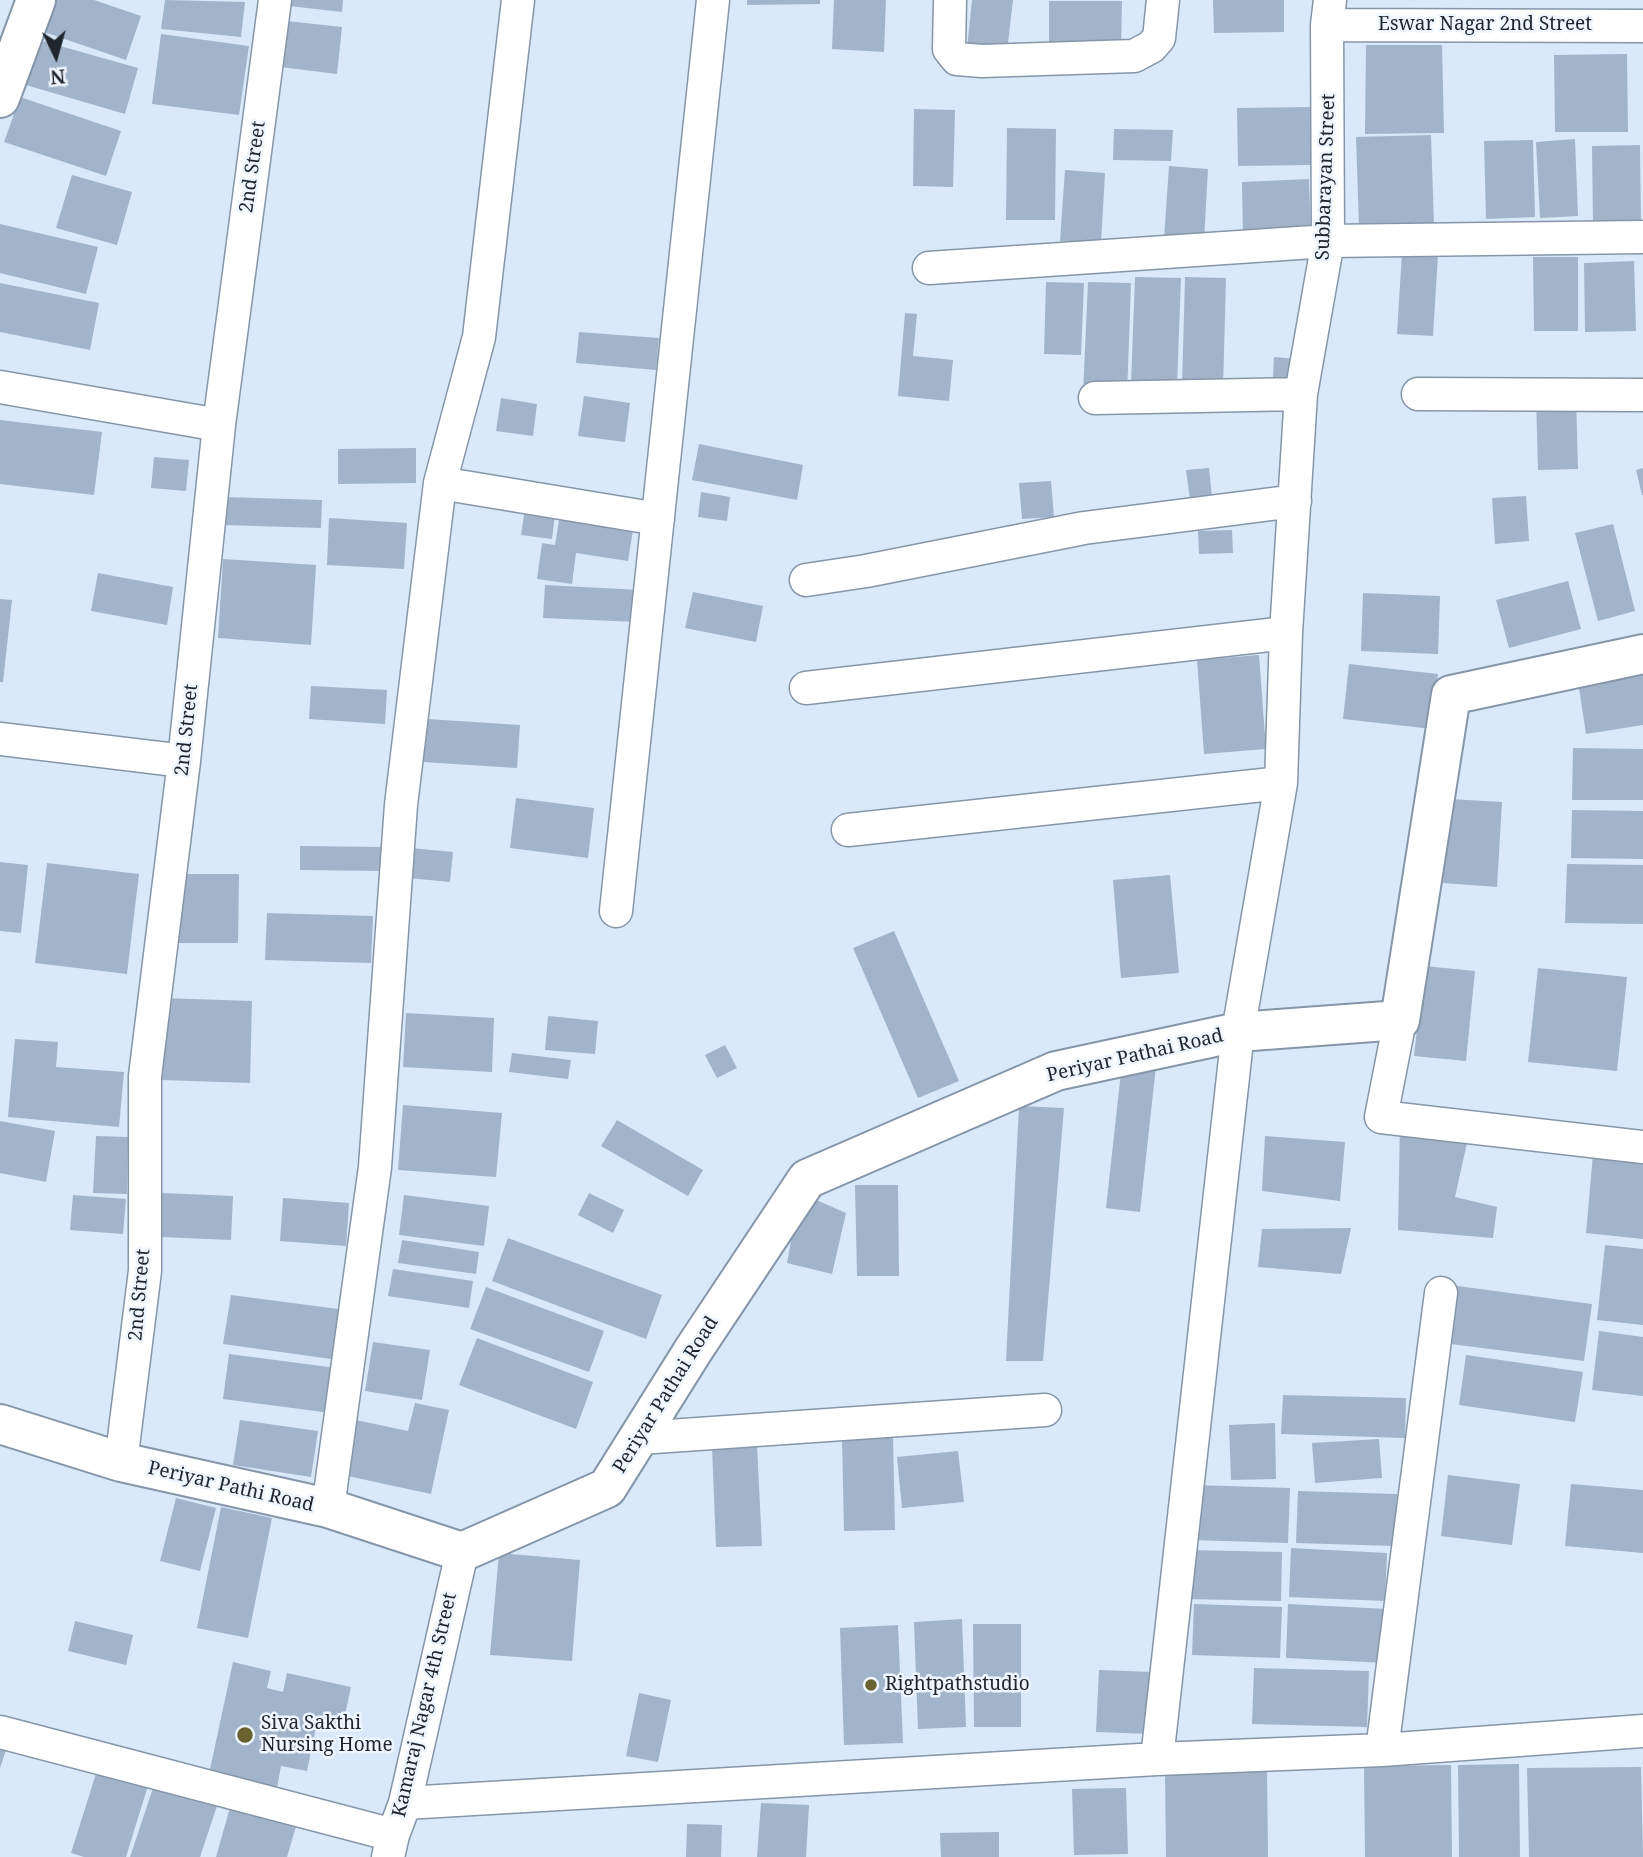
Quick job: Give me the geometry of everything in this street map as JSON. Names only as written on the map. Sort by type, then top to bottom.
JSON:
[{"type":"street","points":[[0,98],[36,0]]},
{"type":"street","name":"2nd Street","points":[[121,1462],[145,1271],[145,1076],[184,761],[219,425],[275,0]]},
{"type":"street","points":[[328,1508],[375,1167],[401,805],[440,483],[479,337],[518,0]]},
{"type":"street","points":[[616,911],[713,0]]},
{"type":"street","points":[[950,0],[949,49],[957,59],[982,61],[1134,56],[1152,47],[1159,38],[1163,0]]},
{"type":"street","name":"Eswar Nagar 2nd Street","points":[[1328,12],[1643,26]]},
{"type":"street","name":"Subbarayan Street","points":[[1157,1759],[1238,1032],[1282,783],[1286,633],[1301,394],[1328,241],[1328,12]]},
{"type":"street","points":[[929,268],[1328,241],[1643,237]]},
{"type":"street","points":[[0,387],[219,425]]},
{"type":"street","points":[[1095,398],[1301,394]]},
{"type":"street","points":[[1418,394],[1643,395]]},
{"type":"street","points":[[440,483],[658,519]]},
{"type":"street","points":[[806,580],[866,571],[1084,528],[1295,501]]},
{"type":"street","points":[[806,688],[1286,633]]},
{"type":"street","points":[[1643,654],[1451,695],[1400,1020],[1381,1117],[1643,1147]]},
{"type":"street","points":[[0,739],[184,761]]},
{"type":"street","points":[[848,830],[1282,783]]},
{"type":"street","name":"Periyar Pathai Road","points":[[461,1552],[607,1488],[694,1349],[807,1179],[1056,1071],[1238,1032],[1400,1020]]},
{"type":"street","points":[[1381,1751],[1441,1293]]},
{"type":"street","points":[[640,1438],[1045,1409]]},
{"type":"street","name":"Periyar Pathi Road","points":[[0,1424],[121,1462],[328,1508],[461,1552]]},
{"type":"street","name":"Kamaraj Nagar 4th Street","points":[[391,1846],[405,1803],[461,1552]]},
{"type":"street","points":[[405,1803],[1157,1759],[1381,1751],[1643,1731]]},
{"type":"street","points":[[0,1732],[391,1846]]},
{"type":"building","points":[[51,0],[94,0],[141,16],[126,60],[41,31]]},
{"type":"building","points":[[165,0],[245,2],[241,37],[161,29]]},
{"type":"building","points":[[282,0],[343,0],[342,12],[281,5]]},
{"type":"building","points":[[747,0],[820,0],[820,4],[747,5]]},
{"type":"building","points":[[834,0],[886,0],[884,52],[832,49]]},
{"type":"building","points":[[972,0],[1013,0],[1007,52],[967,48]]},
{"type":"building","points":[[1213,0],[1284,0],[1284,32],[1214,33]]},
{"type":"building","points":[[1049,1],[1122,1],[1121,50],[1049,49]]},
{"type":"building","points":[[278,20],[342,27],[337,74],[273,66]]},
{"type":"building","points":[[161,34],[249,46],[239,115],[152,104]]},
{"type":"building","points":[[39,40],[138,68],[125,114],[26,85]]},
{"type":"building","points":[[1366,45],[1442,45],[1444,133],[1365,134]]},
{"type":"building","points":[[1627,54],[1628,132],[1555,132],[1554,55]]},
{"type":"building","points":[[20,97],[121,131],[106,176],[4,142]]},
{"type":"building","points":[[1310,107],[1311,165],[1238,166],[1237,108]]},
{"type":"building","points":[[914,109],[955,110],[953,187],[913,186]]},
{"type":"building","points":[[1007,128],[1056,129],[1055,220],[1006,220]]},
{"type":"building","points":[[1114,129],[1173,130],[1171,161],[1113,160]]},
{"type":"building","points":[[1431,135],[1434,225],[1359,227],[1356,137]]},
{"type":"building","points":[[1575,139],[1578,216],[1540,218],[1536,142]]},
{"type":"building","points":[[1533,140],[1535,217],[1486,219],[1484,141]]},
{"type":"building","points":[[1640,145],[1641,223],[1593,224],[1592,146]]},
{"type":"building","points":[[1169,166],[1208,169],[1204,241],[1164,239]]},
{"type":"building","points":[[1065,170],[1105,173],[1101,243],[1060,241]]},
{"type":"building","points":[[72,175],[132,192],[117,245],[56,228]]},
{"type":"building","points":[[1309,179],[1311,236],[1243,239],[1242,182]]},
{"type":"building","points":[[0,224],[98,247],[86,294],[0,273]]},
{"type":"building","points":[[1402,252],[1438,255],[1433,336],[1397,334]]},
{"type":"building","points":[[1533,257],[1578,257],[1578,331],[1534,331]]},
{"type":"building","points":[[1634,261],[1636,331],[1585,332],[1584,263]]},
{"type":"building","points":[[1135,277],[1181,278],[1177,386],[1131,385]]},
{"type":"building","points":[[1185,277],[1226,278],[1223,389],[1182,387]]},
{"type":"building","points":[[1046,282],[1084,283],[1081,355],[1044,354]]},
{"type":"building","points":[[1088,282],[1131,283],[1127,396],[1083,394]]},
{"type":"building","points":[[0,283],[99,303],[90,350],[0,332]]},
{"type":"building","points":[[905,313],[917,314],[913,356],[953,360],[949,401],[898,396]]},
{"type":"building","points":[[579,332],[659,338],[656,370],[576,363]]},
{"type":"building","points":[[1274,357],[1297,359],[1296,377],[1273,377]]},
{"type":"building","points":[[584,396],[630,403],[625,442],[578,436]]},
{"type":"building","points":[[1576,396],[1578,469],[1538,470],[1536,397]]},
{"type":"building","points":[[501,398],[537,404],[533,436],[496,431]]},
{"type":"building","points":[[0,420],[102,432],[94,495],[0,484]]},
{"type":"building","points":[[699,444],[803,465],[797,500],[692,480]]},
{"type":"building","points":[[416,448],[416,483],[338,484],[338,449]]},
{"type":"building","points":[[154,457],[189,460],[186,491],[151,488]]},
{"type":"building","points":[[1209,468],[1212,497],[1190,500],[1186,470]]},
{"type":"building","points":[[1643,468],[1643,495],[1642,495],[1636,470]]},
{"type":"building","points":[[1051,481],[1054,517],[1022,519],[1019,483]]},
{"type":"building","points":[[701,492],[730,497],[727,521],[698,517]]},
{"type":"building","points":[[1526,496],[1529,541],[1495,544],[1492,498]]},
{"type":"building","points":[[224,497],[322,500],[321,528],[223,525]]},
{"type":"building","points":[[526,502],[556,506],[552,539],[521,535]]},
{"type":"building","points":[[560,514],[634,524],[628,561],[576,553],[572,584],[537,579],[542,543],[555,545]]},
{"type":"building","points":[[329,518],[407,523],[404,569],[327,565]]},
{"type":"building","points":[[1613,524],[1635,611],[1598,621],[1575,533]]},
{"type":"building","points":[[1232,530],[1233,553],[1199,554],[1198,531]]},
{"type":"building","points":[[223,559],[316,565],[311,645],[218,638]]},
{"type":"building","points":[[98,573],[173,587],[167,625],[91,611]]},
{"type":"building","points":[[1568,581],[1581,629],[1509,648],[1496,600]]},
{"type":"building","points":[[545,585],[640,590],[638,622],[543,618]]},
{"type":"building","points":[[693,592],[763,606],[756,642],[685,628]]},
{"type":"building","points":[[1363,593],[1440,596],[1438,654],[1361,651]]},
{"type":"building","points":[[0,599],[12,600],[3,682],[0,682]]},
{"type":"building","points":[[1259,655],[1266,749],[1204,754],[1197,660]]},
{"type":"building","points":[[1349,664],[1438,674],[1432,729],[1343,719]]},
{"type":"building","points":[[1643,665],[1643,725],[1586,734],[1577,675]]},
{"type":"building","points":[[311,686],[387,690],[385,724],[309,719]]},
{"type":"building","points":[[427,719],[520,725],[517,768],[423,762]]},
{"type":"building","points":[[1573,748],[1643,749],[1643,800],[1572,800]]},
{"type":"building","points":[[516,798],[594,808],[588,858],[510,848]]},
{"type":"building","points":[[1449,799],[1502,802],[1497,887],[1443,883]]},
{"type":"building","points":[[1572,810],[1643,811],[1643,859],[1571,858]]},
{"type":"building","points":[[300,846],[383,847],[383,871],[300,870]]},
{"type":"building","points":[[410,848],[453,852],[450,882],[408,878]]},
{"type":"building","points":[[0,862],[28,865],[21,933],[0,931]]},
{"type":"building","points":[[47,863],[139,874],[127,974],[35,963]]},
{"type":"building","points":[[1567,864],[1643,865],[1643,924],[1565,923]]},
{"type":"building","points":[[171,874],[239,874],[238,943],[170,943]]},
{"type":"building","points":[[1170,875],[1179,973],[1121,978],[1113,880]]},
{"type":"building","points":[[267,913],[373,916],[371,963],[265,960]]},
{"type":"building","points":[[894,931],[959,1081],[918,1098],[853,948]]},
{"type":"building","points":[[1424,966],[1475,971],[1466,1061],[1414,1056]]},
{"type":"building","points":[[1538,968],[1627,977],[1617,1071],[1528,1062]]},
{"type":"building","points":[[163,998],[252,1001],[250,1083],[161,1080]]},
{"type":"building","points":[[406,1013],[494,1018],[492,1072],[403,1067]]},
{"type":"building","points":[[548,1016],[598,1021],[595,1054],[545,1050]]},
{"type":"building","points":[[15,1039],[58,1042],[56,1067],[124,1072],[119,1127],[8,1117]]},
{"type":"building","points":[[725,1045],[737,1068],[717,1078],[705,1055]]},
{"type":"building","points":[[512,1053],[571,1060],[568,1079],[509,1072]]},
{"type":"building","points":[[1122,1063],[1156,1066],[1140,1212],[1106,1208]]},
{"type":"building","points":[[403,1105],[502,1113],[496,1177],[398,1170]]},
{"type":"building","points":[[1019,1106],[1064,1108],[1043,1361],[1006,1361]]},
{"type":"building","points":[[617,1120],[703,1170],[688,1196],[601,1146]]},
{"type":"building","points":[[0,1121],[55,1131],[46,1182],[0,1173]]},
{"type":"building","points":[[1400,1124],[1469,1134],[1455,1197],[1497,1207],[1493,1238],[1398,1230]]},
{"type":"building","points":[[96,1136],[128,1137],[127,1194],[93,1193]]},
{"type":"building","points":[[1265,1136],[1345,1142],[1340,1201],[1262,1191]]},
{"type":"building","points":[[1593,1154],[1643,1158],[1643,1239],[1586,1233]]},
{"type":"building","points":[[855,1185],[898,1185],[899,1276],[857,1276]]},
{"type":"building","points":[[162,1193],[233,1196],[231,1240],[161,1237]]},
{"type":"building","points":[[589,1193],[624,1210],[613,1233],[578,1215]]},
{"type":"building","points":[[73,1195],[126,1199],[123,1234],[70,1230]]},
{"type":"building","points":[[404,1195],[489,1206],[484,1246],[399,1235]]},
{"type":"building","points":[[283,1198],[349,1203],[346,1246],[280,1241]]},
{"type":"building","points":[[814,1199],[846,1213],[832,1274],[787,1263],[795,1219]]},
{"type":"building","points":[[1351,1228],[1341,1274],[1258,1267],[1262,1229]]},
{"type":"building","points":[[508,1238],[662,1295],[646,1339],[492,1281]]},
{"type":"building","points":[[402,1240],[479,1252],[476,1274],[398,1263]]},
{"type":"building","points":[[1605,1245],[1643,1249],[1643,1325],[1597,1320]]},
{"type":"building","points":[[393,1269],[473,1281],[469,1308],[388,1296]]},
{"type":"building","points":[[1450,1285],[1592,1304],[1584,1361],[1443,1343]]},
{"type":"building","points":[[486,1287],[604,1331],[589,1372],[470,1329]]},
{"type":"building","points":[[231,1295],[346,1310],[338,1360],[223,1344]]},
{"type":"building","points":[[1599,1331],[1643,1337],[1643,1396],[1592,1390]]},
{"type":"building","points":[[477,1338],[593,1382],[576,1429],[459,1385]]},
{"type":"building","points":[[373,1342],[430,1350],[422,1400],[365,1391]]},
{"type":"building","points":[[229,1354],[337,1368],[331,1413],[223,1399]]},
{"type":"building","points":[[1466,1355],[1583,1372],[1575,1422],[1459,1405]]},
{"type":"building","points":[[1283,1395],[1406,1398],[1405,1438],[1281,1434]]},
{"type":"building","points":[[415,1403],[449,1410],[431,1494],[343,1475],[356,1420],[408,1431]]},
{"type":"building","points":[[240,1420],[318,1431],[311,1477],[233,1465]]},
{"type":"building","points":[[1275,1423],[1276,1479],[1231,1480],[1229,1425]]},
{"type":"building","points":[[893,1436],[895,1530],[844,1531],[842,1437]]},
{"type":"building","points":[[1379,1439],[1382,1478],[1315,1483],[1312,1443]]},
{"type":"building","points":[[757,1445],[762,1546],[716,1547],[712,1447]]},
{"type":"building","points":[[958,1451],[964,1502],[902,1508],[897,1457]]},
{"type":"building","points":[[1448,1475],[1520,1484],[1512,1545],[1441,1536]]},
{"type":"building","points":[[1571,1484],[1643,1490],[1643,1553],[1565,1546]]},
{"type":"building","points":[[1194,1485],[1290,1488],[1288,1543],[1191,1540]]},
{"type":"building","points":[[1298,1491],[1397,1494],[1395,1546],[1296,1543]]},
{"type":"building","points":[[176,1498],[216,1508],[200,1571],[160,1561]]},
{"type":"building","points":[[221,1507],[272,1518],[248,1638],[197,1628]]},
{"type":"building","points":[[1291,1548],[1387,1553],[1385,1601],[1289,1597]]},
{"type":"building","points":[[1188,1550],[1282,1552],[1281,1601],[1187,1599]]},
{"type":"building","points":[[499,1553],[580,1560],[572,1661],[490,1655]]},
{"type":"building","points":[[1194,1604],[1282,1607],[1280,1658],[1192,1655]]},
{"type":"building","points":[[1288,1604],[1388,1609],[1385,1663],[1286,1658]]},
{"type":"building","points":[[962,1619],[966,1727],[918,1729],[914,1622]]},
{"type":"building","points":[[75,1621],[133,1635],[126,1665],[68,1651]]},
{"type":"building","points":[[973,1624],[1021,1624],[1021,1727],[974,1727]]},
{"type":"building","name":"Rightpathstudio","points":[[898,1625],[903,1743],[844,1745],[840,1628]]},
{"type":"building","points":[[233,1662],[271,1671],[267,1688],[283,1692],[287,1673],[351,1687],[342,1728],[317,1723],[307,1771],[281,1766],[277,1788],[209,1774]]},
{"type":"building","points":[[1254,1668],[1369,1671],[1367,1727],[1252,1724]]},
{"type":"building","points":[[1099,1670],[1153,1672],[1150,1734],[1096,1732]]},
{"type":"building","points":[[639,1693],[671,1700],[658,1762],[626,1756]]},
{"type":"building","points":[[0,1741],[8,1744],[0,1768]]},
{"type":"building","points":[[99,1764],[150,1779],[126,1857],[84,1857],[71,1853]]},
{"type":"building","points":[[1519,1764],[1520,1857],[1459,1857],[1458,1765]]},
{"type":"building","points":[[1451,1765],[1452,1857],[1365,1857],[1364,1766]]},
{"type":"building","points":[[1641,1767],[1643,1857],[1529,1857],[1527,1768]]},
{"type":"building","points":[[1267,1769],[1268,1857],[1166,1857],[1165,1771]]},
{"type":"building","points":[[155,1782],[218,1803],[200,1857],[130,1857]]},
{"type":"building","points":[[1126,1788],[1128,1854],[1074,1855],[1072,1789]]},
{"type":"building","points":[[761,1803],[809,1805],[806,1857],[757,1857]]},
{"type":"building","points":[[231,1804],[297,1823],[287,1857],[216,1857]]},
{"type":"building","points":[[687,1824],[722,1825],[721,1857],[686,1857]]},
{"type":"building","points":[[999,1832],[999,1857],[941,1857],[940,1833]]},
{"type":"place","name":"Rightpathstudio","points":[[871,1685]]},
{"type":"place","name":"Siva Sakthi Nursing Home","points":[[245,1735]]}]
